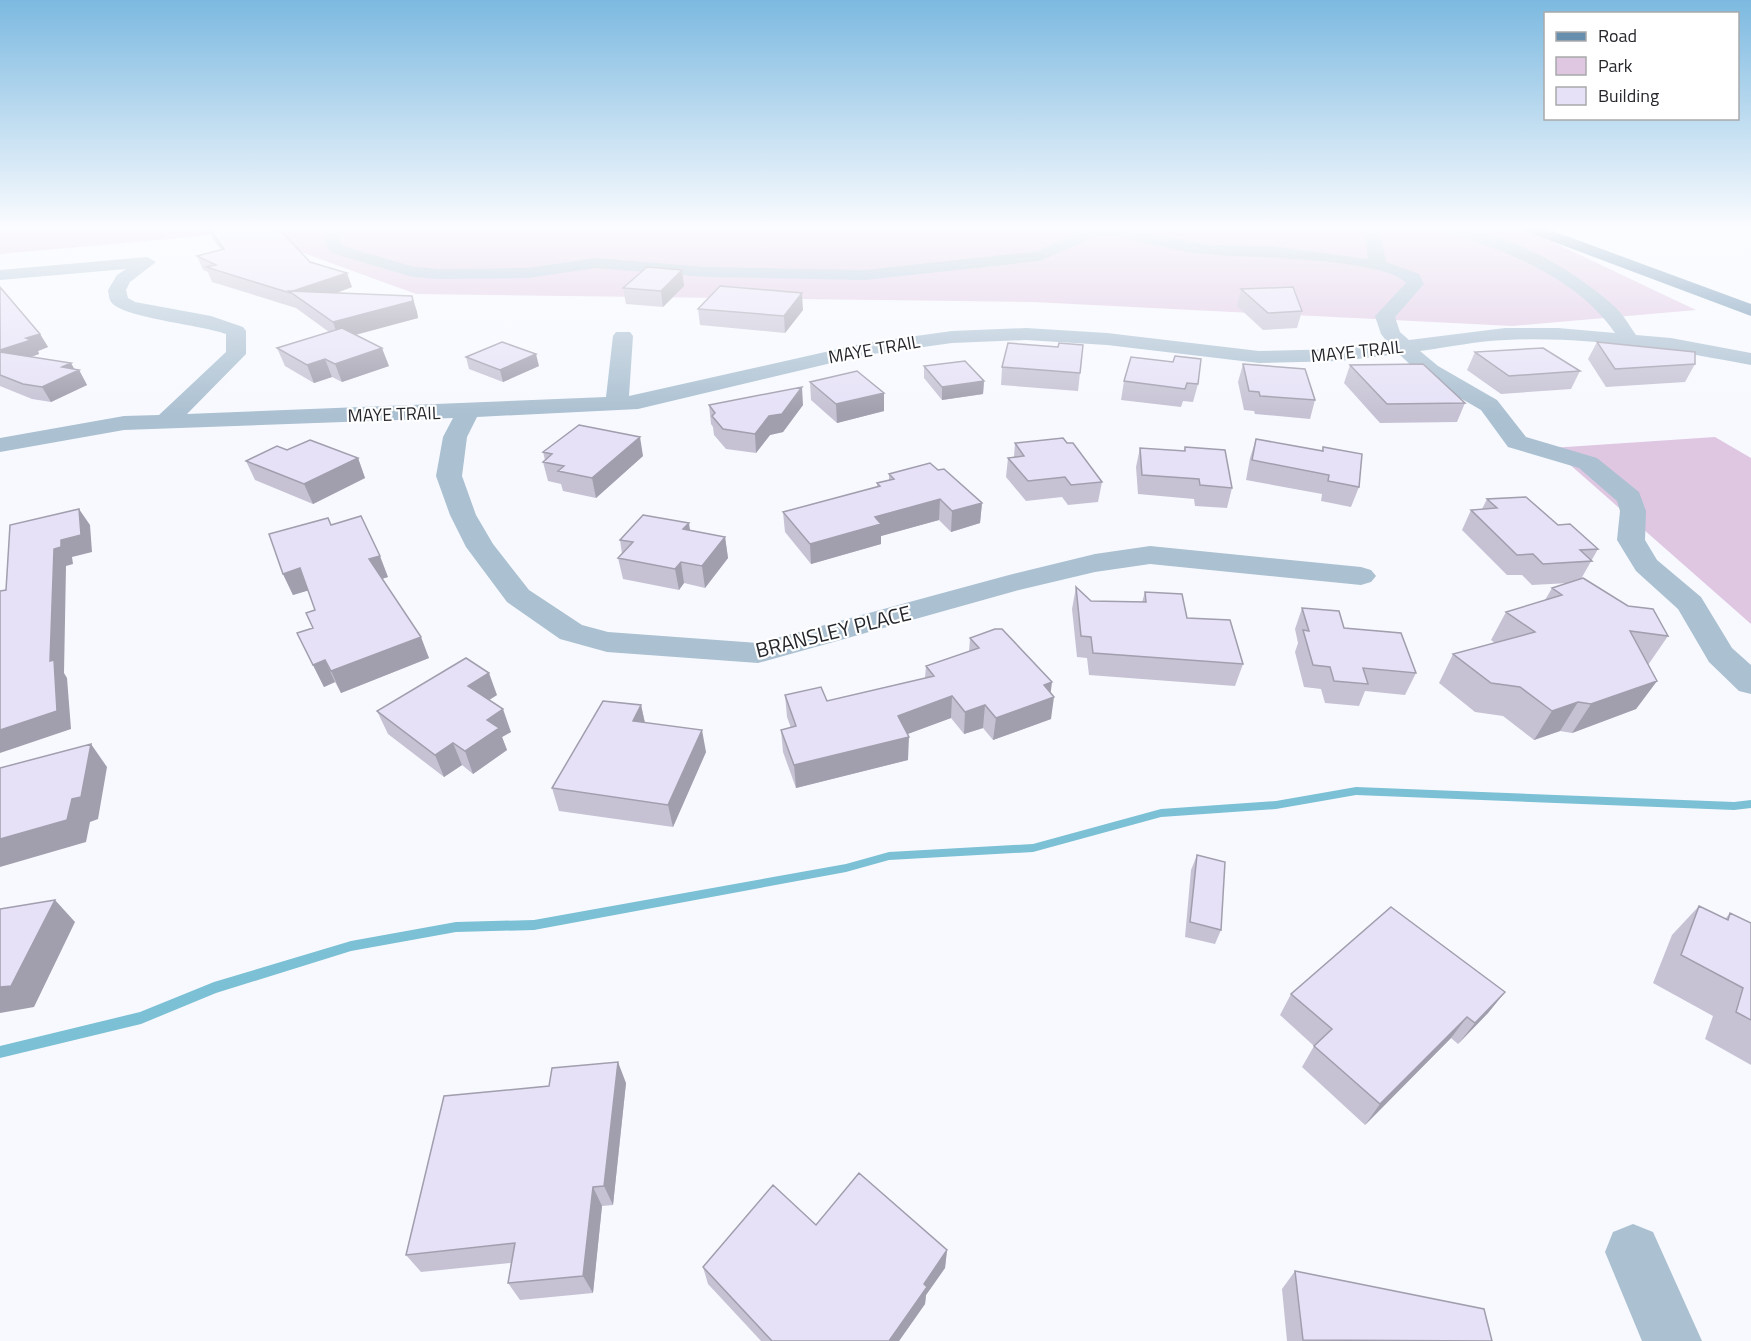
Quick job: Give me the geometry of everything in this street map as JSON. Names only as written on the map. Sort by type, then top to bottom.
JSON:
[{"type":"main road","points":[[1696,290],[1751,310]]},
{"type":"street","points":[[117,290],[119,300],[129,307],[211,322],[237,331],[236,354],[167,420]]},
{"type":"street","points":[[1410,290],[1386,316],[1391,334],[1430,371],[1489,405],[1516,442],[1588,463],[1630,498],[1633,511],[1631,540],[1646,565],[1690,604],[1720,655],[1751,684]]},
{"type":"street","points":[[1577,290],[1607,310],[1629,339]]},
{"type":"street","name":"MAYE TRAIL","points":[[0,445],[124,423],[167,420],[469,411],[638,402],[865,349],[952,336],[1026,333],[1107,339],[1259,357],[1340,355],[1505,334],[1558,334],[1629,339],[1751,359]]},
{"type":"street","points":[[617,404],[623,336]]},
{"type":"street","name":"BRANSLEY PLACE","points":[[469,411],[455,437],[449,476],[463,515],[480,547],[518,596],[571,632],[607,642],[758,653],[1009,584],[1095,563],[1150,555],[1361,576]]},
{"type":"street","points":[[1633,1252],[1672,1341]]},
{"type":"green space","points":[[404,290],[1653,290],[1696,310],[1512,326],[1033,302],[416,294]]},
{"type":"green space","points":[[1715,437],[1751,458],[1751,624],[1551,448]]},
{"type":"building","points":[[0,290],[2,290],[40,334],[26,338],[31,340],[0,350]]},
{"type":"building","points":[[279,290],[297,290],[289,291],[290,293]]},
{"type":"building","points":[[717,290],[762,290],[802,293],[784,316],[698,309]]},
{"type":"building","points":[[1242,290],[1294,290],[1302,311],[1268,313]]},
{"type":"building","points":[[289,291],[412,296],[413,301],[333,322]]},
{"type":"building","points":[[342,328],[382,348],[335,364],[325,359],[307,365],[277,348]]},
{"type":"building","points":[[502,342],[536,354],[500,370],[466,357]]},
{"type":"building","points":[[1597,342],[1695,352],[1695,364],[1615,369]]},
{"type":"building","points":[[1008,343],[1058,347],[1059,343],[1083,345],[1080,373],[1002,367]]},
{"type":"building","points":[[1543,348],[1580,371],[1509,376],[1475,352]]},
{"type":"building","points":[[0,352],[71,363],[62,367],[79,370],[42,387],[23,384],[0,375]]},
{"type":"building","points":[[1175,356],[1201,359],[1198,384],[1187,383],[1185,389],[1124,381],[1131,357],[1173,362]]},
{"type":"building","points":[[965,361],[984,381],[942,387],[924,366]]},
{"type":"building","points":[[1243,364],[1305,369],[1315,400],[1260,396],[1259,392],[1249,391]]},
{"type":"building","points":[[1423,364],[1465,403],[1387,404],[1350,365]]},
{"type":"building","points":[[857,371],[884,393],[836,404],[810,382]]},
{"type":"building","points":[[802,387],[782,414],[769,416],[755,434],[723,429],[712,416],[715,413],[709,405]]},
{"type":"building","points":[[579,425],[640,437],[592,478],[558,471],[564,466],[543,462],[552,454],[543,452]]},
{"type":"building","points":[[1063,438],[1067,443],[1073,443],[1102,482],[1071,485],[1065,477],[1028,481],[1008,458],[1024,456],[1015,443]]},
{"type":"building","points":[[1256,439],[1323,451],[1323,447],[1362,454],[1359,487],[1328,481],[1329,475],[1252,460]]},
{"type":"building","points":[[310,440],[358,458],[304,484],[246,461],[277,446],[287,450]]},
{"type":"building","points":[[1185,447],[1225,450],[1232,488],[1200,485],[1199,479],[1142,475],[1140,448],[1185,451]]},
{"type":"building","points":[[930,463],[938,470],[944,469],[982,503],[952,511],[940,499],[875,517],[881,524],[810,544],[783,512],[880,486],[877,483],[894,479],[889,474]]},
{"type":"building","points":[[1526,497],[1558,525],[1570,524],[1598,549],[1580,550],[1592,561],[1543,564],[1533,554],[1517,555],[1471,510],[1497,508],[1487,499]]},
{"type":"building","points":[[79,509],[81,535],[61,540],[61,547],[54,549],[50,661],[54,660],[57,711],[0,730],[0,591],[6,590],[10,525]]},
{"type":"building","points":[[643,515],[689,523],[683,529],[725,537],[702,566],[681,562],[675,569],[618,558],[633,542],[620,540]]},
{"type":"building","points":[[361,516],[380,556],[369,559],[421,637],[331,671],[325,660],[313,665],[297,633],[313,628],[306,613],[315,610],[300,568],[283,574],[269,534],[328,518],[331,525]]},
{"type":"building","points":[[1583,578],[1628,606],[1653,609],[1668,636],[1630,631],[1657,681],[1591,704],[1578,702],[1552,711],[1520,687],[1491,683],[1453,654],[1535,632],[1506,612],[1562,595],[1552,588]]},
{"type":"building","points":[[1076,587],[1091,601],[1146,602],[1145,592],[1182,594],[1187,618],[1230,620],[1243,664],[1093,653],[1091,637],[1081,636]]},
{"type":"building","points":[[1302,608],[1339,611],[1344,628],[1401,633],[1416,673],[1363,668],[1368,684],[1334,681],[1330,667],[1313,665],[1303,630],[1309,631]]},
{"type":"building","points":[[995,629],[1002,629],[1052,682],[1044,685],[1054,697],[996,718],[985,705],[965,712],[952,696],[898,716],[909,737],[794,765],[781,730],[796,726],[785,695],[821,687],[827,701],[934,676],[926,666],[979,648],[970,638]]},
{"type":"building","points":[[466,658],[489,673],[468,686],[503,709],[487,720],[499,728],[465,751],[453,743],[435,755],[377,711]]},
{"type":"building","points":[[603,701],[641,705],[633,721],[702,730],[668,805],[552,788]]},
{"type":"building","points":[[91,744],[81,797],[72,799],[67,820],[0,839],[0,768]]},
{"type":"building","points":[[1197,855],[1225,862],[1221,930],[1190,922]]},
{"type":"building","points":[[55,900],[11,986],[0,987],[0,909]]},
{"type":"building","points":[[1699,906],[1728,920],[1730,913],[1751,923],[1751,1020],[1736,1012],[1743,988],[1681,955]]},
{"type":"building","points":[[1391,907],[1505,992],[1475,1023],[1467,1017],[1380,1104],[1314,1046],[1332,1029],[1291,994]]},
{"type":"building","points":[[618,1062],[604,1186],[593,1187],[583,1276],[508,1283],[515,1243],[406,1255],[444,1096],[549,1086],[552,1068]]},
{"type":"building","points":[[859,1173],[947,1250],[924,1284],[927,1287],[889,1341],[772,1341],[703,1267],[773,1185],[816,1225]]},
{"type":"building","points":[[1295,1271],[1484,1309],[1492,1341],[1303,1340]]},
{"type":"waterway","points":[[0,1052],[141,1018],[214,988],[351,946],[456,927],[534,925],[846,868],[889,856],[1033,848],[1161,813],[1276,805],[1356,791],[1734,806],[1751,804]]}]
